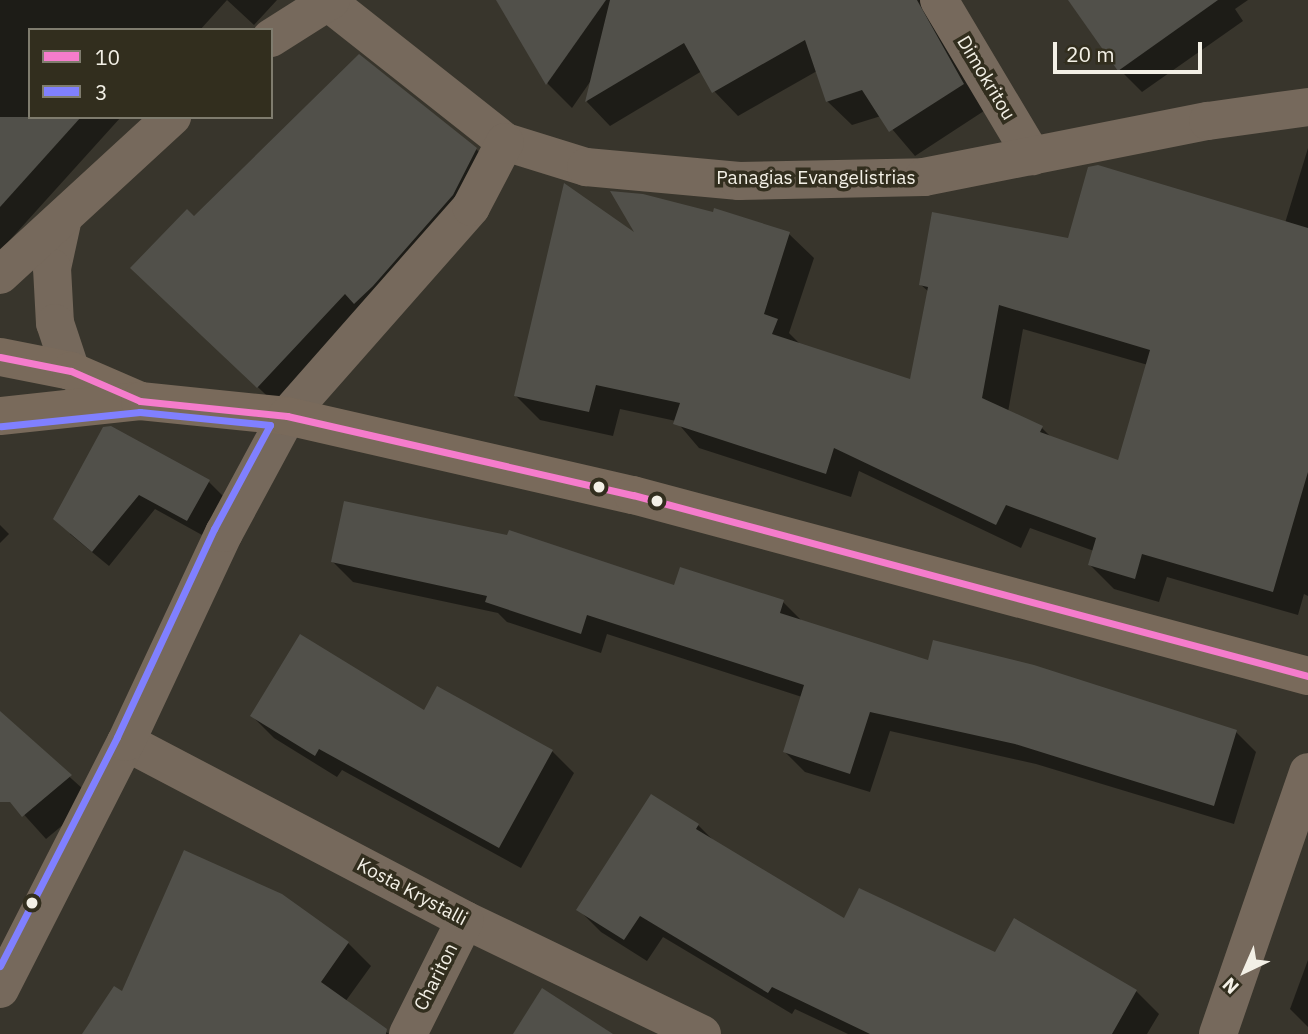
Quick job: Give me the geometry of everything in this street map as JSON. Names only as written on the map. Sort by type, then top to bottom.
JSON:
[{"type":"street","name":"Dimokritou","points":[[939,0],[1032,156]]},
{"type":"street","name":"Panagias Evangelistrias","points":[[330,1],[505,142],[586,167],[739,181],[924,177],[1208,121],[1308,107]]},
{"type":"street","points":[[273,37],[330,1]]},
{"type":"street","points":[[0,275],[170,119]]},
{"type":"street","points":[[0,989],[126,742],[224,533],[287,416],[471,207],[505,142]]},
{"type":"street","points":[[63,218],[52,268],[55,323],[71,371]]},
{"type":"street","points":[[0,357],[71,371],[140,401]]},
{"type":"street","points":[[0,416],[140,401],[287,416],[633,495],[1308,676]]},
{"type":"street","name":"Kosta Krystalli","points":[[126,742],[465,920],[702,1034]]},
{"type":"street","points":[[1218,1034],[1308,772]]},
{"type":"street","name":"Chariton","points":[[408,1034],[465,920]]},
{"type":"building","points":[[496,0],[606,0],[546,85]]},
{"type":"building","points":[[610,0],[917,0],[964,84],[889,132],[862,90],[826,102],[805,40],[712,93],[684,43],[585,102]]},
{"type":"building","points":[[1068,0],[1218,0],[1118,71]]},
{"type":"building","points":[[359,54],[477,148],[453,195],[373,286],[354,304],[345,294],[257,388],[130,268],[187,209],[194,216]]},
{"type":"building","points":[[0,117],[79,119],[0,207]]},
{"type":"building","points":[[1098,165],[1308,228],[1308,472],[1273,592],[1142,554],[1135,579],[1088,565],[1096,538],[1006,505],[996,525],[834,448],[826,474],[673,424],[680,403],[596,385],[589,412],[514,396],[564,183],[634,232],[610,191],[643,194],[713,212],[714,208],[790,232],[764,314],[778,319],[772,334],[910,379],[928,287],[919,285],[932,212],[1068,238],[1088,167]],"holes":[[[999,305],[1150,350],[1118,460],[1040,432],[1043,426],[982,398]]]},
{"type":"building","points":[[111,426],[210,480],[187,521],[139,495],[92,552],[53,519],[103,427]]},
{"type":"building","points":[[344,501],[507,535],[509,530],[674,585],[680,567],[784,600],[780,613],[928,660],[933,640],[1034,665],[1237,730],[1214,806],[1015,744],[870,712],[850,774],[783,752],[804,685],[587,615],[581,634],[485,602],[487,596],[331,562]]},
{"type":"building","points":[[300,634],[424,710],[437,686],[553,750],[499,848],[319,749],[315,756],[250,716]]},
{"type":"building","points":[[0,711],[72,775],[22,817],[10,802],[0,802]]},
{"type":"building","points":[[651,794],[699,824],[696,829],[844,918],[859,888],[995,952],[1014,918],[1137,990],[1112,1034],[870,1034],[772,987],[768,993],[640,916],[624,940],[576,910]]},
{"type":"building","points":[[184,850],[282,894],[349,942],[321,982],[387,1029],[386,1034],[82,1034],[114,986],[122,991]]},
{"type":"building","points":[[542,988],[613,1034],[513,1034]]},
{"type":"transit line","name":"10","points":[[0,357],[71,371],[140,401],[287,416],[633,495],[1308,676]]},
{"type":"transit line","name":"3","points":[[0,966],[117,737],[214,529],[270,425],[140,412],[1,426]]}]
